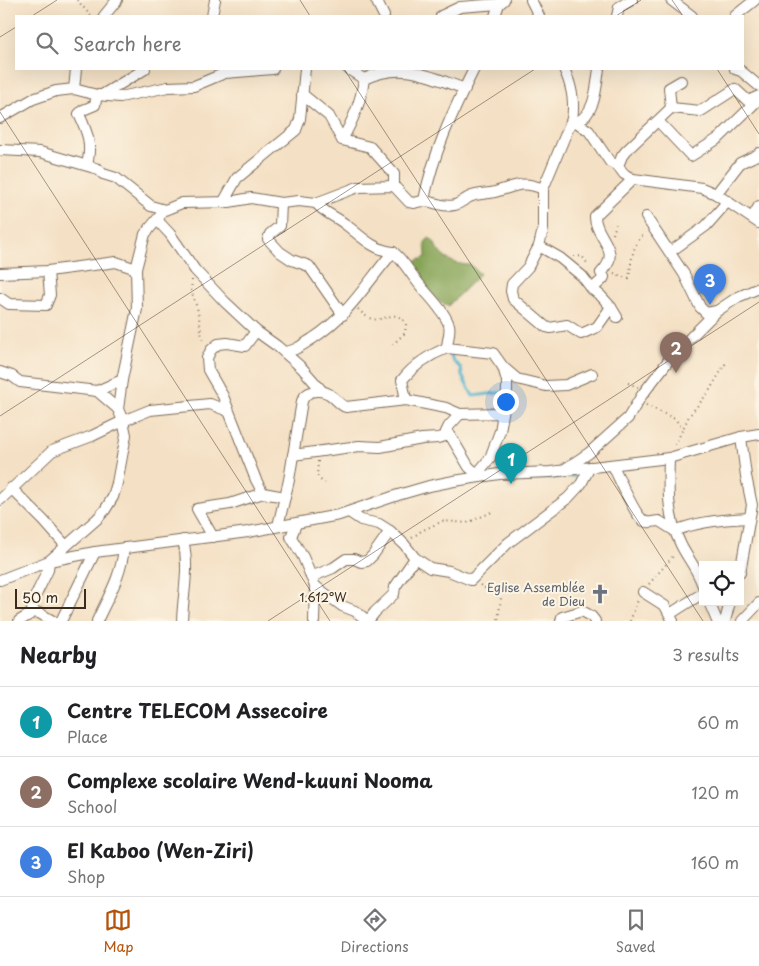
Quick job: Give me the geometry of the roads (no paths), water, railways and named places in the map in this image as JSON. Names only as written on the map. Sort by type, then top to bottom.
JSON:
[{"type":"street","points":[[105,15],[117,0]]},
{"type":"street","points":[[212,15],[216,0]]},
{"type":"street","points":[[376,0],[384,15]]},
{"type":"street","points":[[531,0],[538,15]]},
{"type":"street","points":[[618,15],[619,7],[632,0]]},
{"type":"street","points":[[671,0],[691,15]]},
{"type":"street","points":[[736,15],[755,0]]},
{"type":"street","points":[[443,15],[460,4],[502,2],[496,15]]},
{"type":"street","points":[[74,89],[76,70]]},
{"type":"street","points":[[87,165],[90,146],[88,133],[79,114],[83,110],[95,105],[100,95],[143,70]]},
{"type":"street","points":[[0,118],[43,94],[56,91],[74,89],[120,97],[168,87],[194,86],[225,74],[263,70]]},
{"type":"street","points":[[224,201],[237,178],[296,130],[300,119],[305,70]]},
{"type":"street","points":[[350,70],[364,79]]},
{"type":"street","points":[[364,79],[384,71],[405,70],[465,89]]},
{"type":"street","points":[[424,200],[429,172],[435,155],[474,70]]},
{"type":"street","points":[[564,70],[571,88],[575,120],[543,189],[543,229],[539,246],[528,267],[512,284],[510,291],[513,299],[546,327],[567,325],[581,334],[597,327],[611,307]]},
{"type":"street","points":[[575,120],[584,119],[591,107],[595,97],[600,70]]},
{"type":"street","points":[[738,70],[759,86]]},
{"type":"street","points":[[342,140],[357,112],[364,79]]},
{"type":"street","points":[[671,108],[669,88],[681,80]]},
{"type":"street","points":[[618,166],[622,156],[671,108],[701,111],[735,89],[748,101],[759,97]]},
{"type":"street","points":[[302,94],[329,116],[342,140],[370,147],[394,174],[394,186],[409,202],[414,204],[424,200],[445,206],[457,204],[472,196],[482,193],[494,193],[512,185],[526,183],[543,189]]},
{"type":"street","points":[[658,120],[691,156],[719,138],[759,97]]},
{"type":"street","points":[[575,120],[589,131],[610,162],[618,166],[624,174],[633,179],[702,188],[728,201],[756,221],[759,206]]},
{"type":"street","points":[[0,150],[40,152],[98,169],[104,174],[116,178],[151,206],[164,210]]},
{"type":"street","points":[[716,194],[740,164],[757,156],[759,153]]},
{"type":"street","points":[[592,289],[604,277],[601,274],[607,268],[610,251],[608,244],[595,223],[595,216],[633,179]]},
{"type":"street","points":[[118,409],[137,309],[136,269],[145,234],[164,210],[182,202],[235,201],[251,198],[282,202],[316,203],[358,187],[394,186]]},
{"type":"street","points":[[670,252],[706,226],[728,201]]},
{"type":"street","points":[[282,202],[280,226],[270,234],[268,240],[280,252],[292,260],[309,266],[346,311]]},
{"type":"street","points":[[316,203],[321,209],[344,223],[367,242],[382,251],[393,252],[403,261],[443,314],[449,326],[447,348]]},
{"type":"street","points":[[157,220],[170,234],[195,270],[225,302],[256,331],[302,368],[322,391]]},
{"type":"street","points":[[649,221],[684,274],[700,307],[706,313],[717,312]]},
{"type":"street","points":[[539,246],[560,258],[582,276],[592,289],[611,307],[617,317]]},
{"type":"street","points":[[284,352],[301,347],[326,330],[346,311],[393,252]]},
{"type":"street","points":[[0,273],[48,270],[116,262],[136,269]]},
{"type":"street","points":[[0,298],[9,304],[46,305],[50,295],[48,270]]},
{"type":"street","points":[[563,471],[588,453],[628,418],[642,395],[672,356],[717,312],[738,297],[759,288]]},
{"type":"street","points":[[256,331],[245,346],[228,343],[218,344],[211,350],[208,358],[208,370],[223,396],[262,494]]},
{"type":"street","points":[[406,400],[402,380],[409,371],[435,353],[447,348],[451,350],[493,353],[503,367],[517,379],[546,386],[566,385],[592,374]]},
{"type":"street","points":[[478,476],[497,443],[507,381],[503,367]]},
{"type":"street","points":[[0,372],[12,376],[20,382],[98,391],[122,380]]},
{"type":"street","points":[[34,612],[31,605],[48,570],[49,562],[105,510],[118,483],[126,435],[123,421],[118,409],[98,391]]},
{"type":"street","points":[[278,526],[304,396],[311,391],[322,391],[333,396],[341,405],[346,407],[406,400],[446,408],[460,414],[499,413],[502,419]]},
{"type":"street","points":[[0,500],[52,451],[92,436],[150,410],[210,404],[223,396]]},
{"type":"street","points":[[210,404],[228,411]]},
{"type":"street","points":[[460,414],[448,426],[446,432],[450,434],[468,467],[478,476]]},
{"type":"street","points":[[293,455],[358,446],[380,447],[438,438],[450,434]]},
{"type":"street","points":[[0,580],[49,562],[95,552],[296,524],[349,512],[429,486],[478,476],[563,471],[669,458],[741,436],[759,434]]},
{"type":"street","points":[[741,436],[752,505],[743,561]]},
{"type":"street","points":[[669,458],[668,500],[675,531],[682,546],[699,572]]},
{"type":"street","points":[[613,466],[642,520],[646,522],[659,521],[675,531]]},
{"type":"street","points":[[349,512],[361,520],[379,524],[390,530],[415,558],[430,568],[449,571],[471,580],[508,543],[568,498],[581,484],[590,468]]},
{"type":"street","points":[[11,488],[66,546]]},
{"type":"street","points":[[213,537],[197,509],[230,504],[262,494],[285,497]]},
{"type":"street","points":[[675,531],[683,527],[749,518]]},
{"type":"street","points":[[296,524],[291,537],[303,557],[313,582],[314,621]]},
{"type":"street","points":[[313,582],[346,559],[354,559],[361,562],[367,561],[374,555],[390,530]]},
{"type":"street","points":[[182,621],[187,576],[186,551],[183,540]]},
{"type":"street","points":[[97,621],[116,584],[124,548]]},
{"type":"street","points":[[61,621],[95,552]]},
{"type":"street","points":[[313,582],[342,606],[355,610],[368,621],[394,594],[395,587],[415,558]]},
{"type":"street","points":[[643,592],[665,606],[672,617],[699,596]]},
{"type":"street","points":[[742,621],[759,603]]},
{"type":"street","points":[[711,606],[718,621]]},
{"type":"street","points":[[725,621],[729,606]]},
{"type":"street","points":[[561,621],[562,617],[582,611],[592,616],[596,621]]},
{"type":"street","points":[[19,621],[34,612],[53,621]]},
{"type":"waterway","points":[[453,352],[451,356],[454,362],[461,368],[462,376],[473,396],[505,392]]},
{"type":"waterway","points":[[523,477],[530,479],[581,476]]},
{"type":"place","name":"El Kaboo (Wen-Ziri)","points":[[710,305]]},
{"type":"place","name":"Complexe scolaire Wend-kuuni Nooma","points":[[676,373]]},
{"type":"place","name":"Centre TELECOM Assecoire","points":[[511,484]]},
{"type":"place","name":"Eglise Assemblée de Dieu","points":[[600,594]]}]
